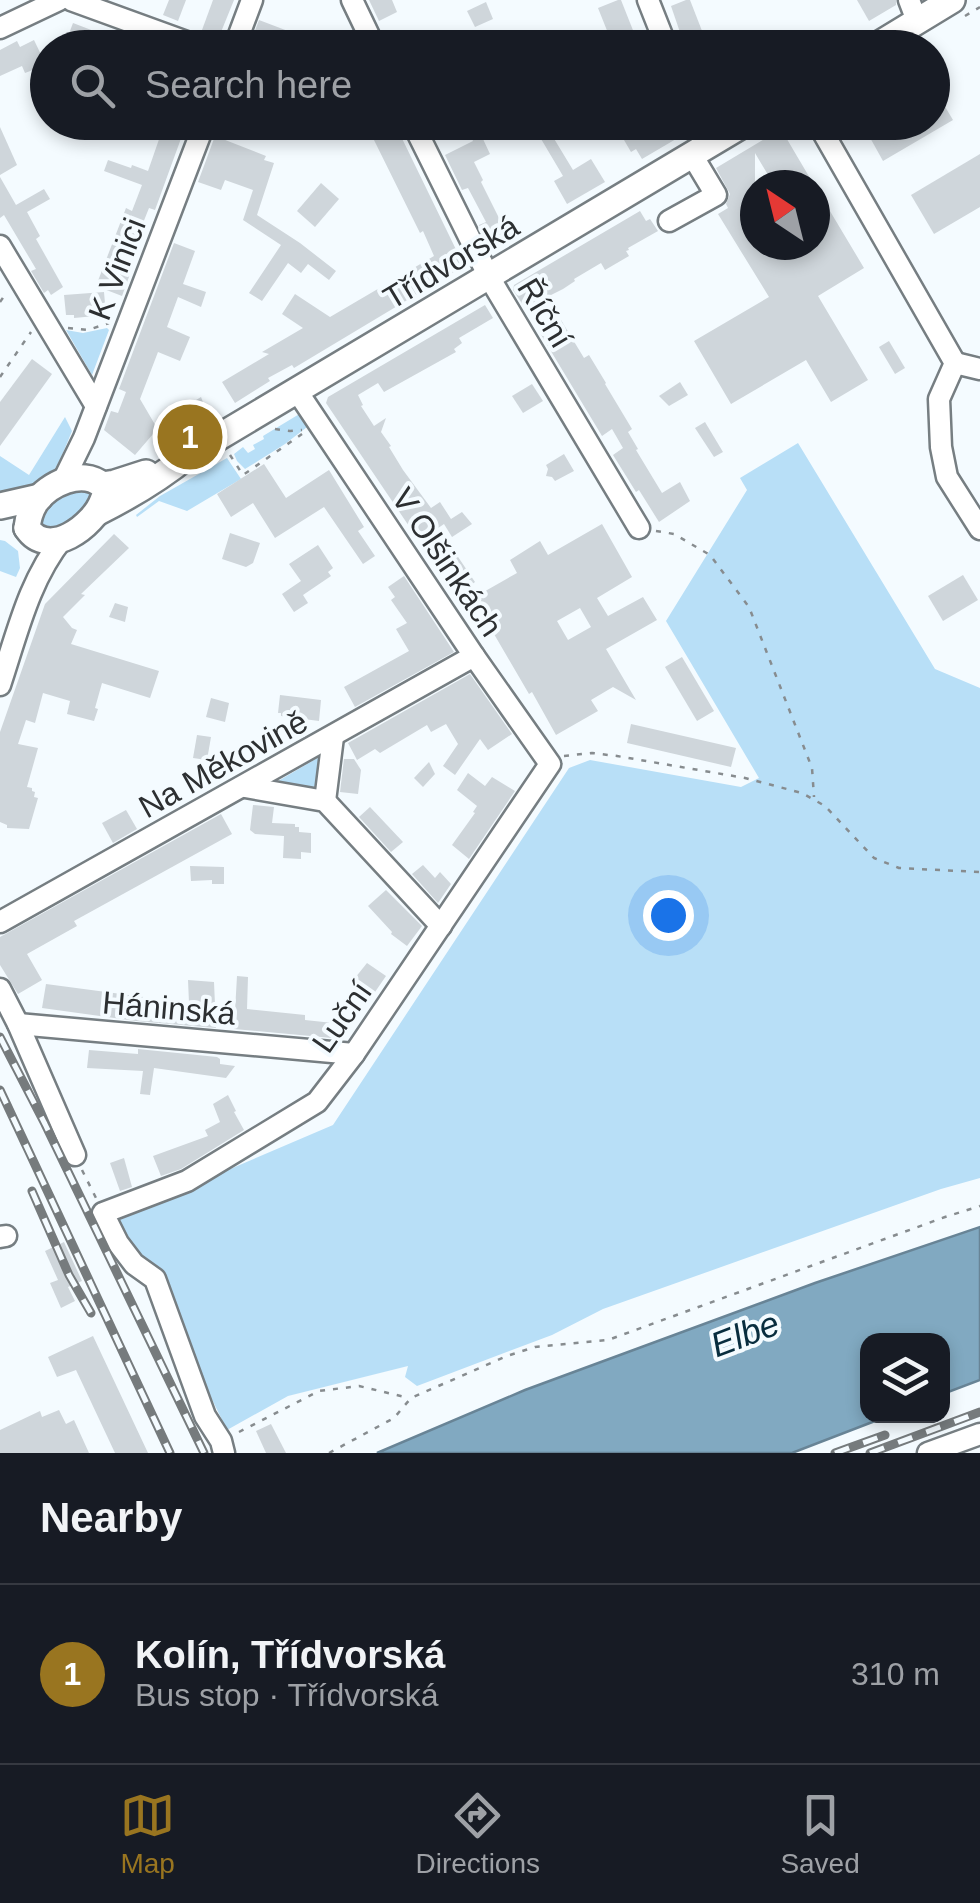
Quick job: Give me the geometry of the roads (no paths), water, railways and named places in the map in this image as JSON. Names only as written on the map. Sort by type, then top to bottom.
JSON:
[{"type":"main road","points":[[892,30],[913,10],[952,0]]},
{"type":"main road","name":"Třídvorská","points":[[63,538],[187,456],[717,140]]},
{"type":"main road","name":"Třídvorská","points":[[51,490],[78,477],[107,481],[187,456]]},
{"type":"main road","points":[[98,512],[107,481]]},
{"type":"main road","points":[[0,506],[51,490]]},
{"type":"main road","points":[[31,532],[32,508],[51,490]]},
{"type":"main road","points":[[0,522],[49,540],[63,538]]},
{"type":"street","points":[[0,28],[59,0]]},
{"type":"street","points":[[71,0],[154,30]]},
{"type":"street","points":[[241,30],[252,0]]},
{"type":"street","points":[[352,0],[366,30]]},
{"type":"street","points":[[648,0],[659,30]]},
{"type":"street","name":"K Vinici","points":[[51,490],[84,438],[199,140]]},
{"type":"street","name":"Říční","points":[[421,140],[488,277],[639,528]]},
{"type":"street","points":[[669,221],[716,194],[698,140]]},
{"type":"street","points":[[827,140],[956,363],[980,370]]},
{"type":"street","points":[[0,246],[96,406]]},
{"type":"street","points":[[956,363],[939,399],[941,446],[947,476],[980,529]]},
{"type":"street","name":"V Olšinkách","points":[[297,391],[550,764]]},
{"type":"street","points":[[84,438],[87,462],[107,481]]},
{"type":"street","points":[[31,532],[34,584]]},
{"type":"street","points":[[0,685],[34,584],[63,538]]},
{"type":"street","name":"Na Měkovině","points":[[0,922],[474,656]]},
{"type":"street","points":[[325,800],[332,737]]},
{"type":"street","name":"Luční","points":[[222,1447],[205,1416],[155,1279],[134,1264],[118,1244],[104,1213],[187,1181],[318,1102],[550,764]]},
{"type":"street","points":[[244,787],[325,800],[440,926]]},
{"type":"street","points":[[0,989],[75,1155]]},
{"type":"street","name":"Háninská","points":[[18,1024],[354,1054]]},
{"type":"street","points":[[928,1453],[952,1448],[980,1434]]},
{"type":"water","name":"Elbe","points":[[980,1227],[980,1380],[950,1391],[950,1333],[860,1333],[860,1423],[870,1423],[792,1453],[377,1453],[525,1390]]},
{"type":"railway","points":[[0,1037],[204,1453]]},
{"type":"railway","points":[[0,1090],[170,1453]]},
{"type":"railway","points":[[32,1191],[69,1275],[91,1313]]},
{"type":"railway","points":[[870,1453],[980,1412]]},
{"type":"railway","points":[[835,1453],[885,1435]]},
{"type":"place","name":"Kolín, Třídvorská","points":[[190,437]]}]
